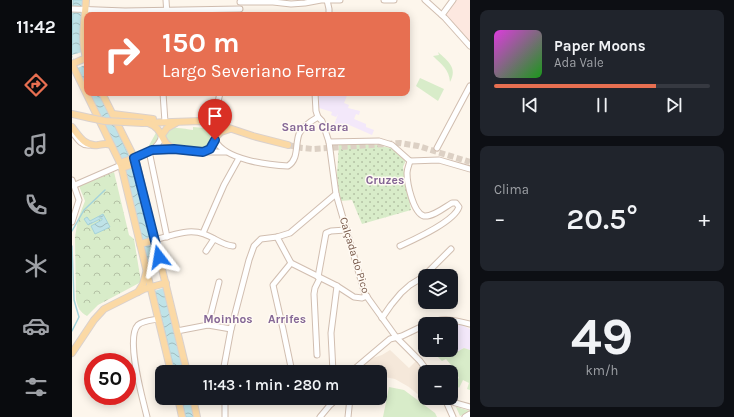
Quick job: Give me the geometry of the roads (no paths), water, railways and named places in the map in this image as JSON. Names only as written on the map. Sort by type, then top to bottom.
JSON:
[{"type":"main road","points":[[86,0],[86,12]]},
{"type":"main road","points":[[84,27],[84,44]]},
{"type":"main road","points":[[84,61],[72,64],[74,76],[84,95]]},
{"type":"main road","points":[[85,96],[122,165],[142,244],[146,270],[169,365]]},
{"type":"main road","points":[[104,96],[133,161],[166,284],[185,365]]},
{"type":"main road","points":[[72,114],[105,121],[145,123],[201,121],[288,145]]},
{"type":"main road","points":[[113,114],[164,122]]},
{"type":"main road","points":[[162,135],[164,130],[169,126],[181,121]]},
{"type":"main road","points":[[201,121],[212,129],[215,139]]},
{"type":"main road","points":[[145,123],[158,128],[166,144],[174,149],[203,152],[210,149],[215,139],[221,132],[231,129]]},
{"type":"main road","points":[[72,127],[84,142],[90,145],[108,143],[111,145]]},
{"type":"main road","points":[[122,165],[133,161]]},
{"type":"main road","points":[[142,244],[154,241]]},
{"type":"main road","points":[[138,292],[143,284],[146,270]]},
{"type":"main road","points":[[72,353],[100,313],[138,292],[151,287],[166,284]]},
{"type":"main road","points":[[179,405],[182,417]]},
{"type":"main road","points":[[194,405],[197,417]]},
{"type":"street","points":[[166,0],[166,12]]},
{"type":"street","points":[[239,12],[240,1],[291,4],[322,0],[340,0]]},
{"type":"street","points":[[328,0],[329,12]]},
{"type":"street","points":[[384,0],[394,0]]},
{"type":"street","points":[[425,0],[442,15],[470,46]]},
{"type":"street","points":[[442,15],[453,0]]},
{"type":"street","points":[[72,9],[126,10],[240,8]]},
{"type":"street","points":[[437,148],[470,86]]},
{"type":"street","points":[[163,96],[164,122]]},
{"type":"street","points":[[213,124],[219,96]]},
{"type":"street","name":"Calçada do Pico","points":[[315,96],[315,105],[318,117],[322,121],[329,142],[336,194],[359,274],[367,296],[396,337],[423,365]]},
{"type":"street","points":[[215,139],[218,146],[226,152],[239,158],[288,166],[294,160],[298,138],[301,131],[308,122],[318,117]]},
{"type":"street","points":[[72,132],[82,144],[85,146],[90,145]]},
{"type":"street","points":[[133,161],[151,151],[158,145],[162,135]]},
{"type":"street","points":[[329,142],[379,141],[392,145],[410,161],[438,160],[470,169]]},
{"type":"street","points":[[151,151],[174,149]]},
{"type":"street","points":[[151,151],[167,238]]},
{"type":"street","points":[[203,152],[226,152]]},
{"type":"street","points":[[203,233],[224,185],[239,158]]},
{"type":"street","points":[[400,246],[424,235],[453,216],[458,207],[456,203],[452,202],[430,215],[424,216],[418,211],[414,206],[407,175],[410,161]]},
{"type":"street","points":[[72,222],[79,200],[73,182],[122,165]]},
{"type":"street","points":[[224,365],[231,329],[248,260],[254,246],[261,239],[277,237],[290,232],[336,194]]},
{"type":"street","points":[[317,355],[314,294],[319,278],[326,233],[331,231],[346,230]]},
{"type":"street","points":[[154,241],[184,232],[203,233],[226,245],[233,246]]},
{"type":"street","points":[[277,237],[291,263],[354,297],[362,298],[367,296]]},
{"type":"street","points":[[206,250],[214,239]]},
{"type":"street","points":[[382,318],[391,305],[410,285],[423,277],[451,250]]},
{"type":"street","points":[[291,263],[274,283],[273,287],[284,329],[291,365]]},
{"type":"street","points":[[208,325],[218,282]]},
{"type":"street","points":[[333,365],[331,333],[336,286]]},
{"type":"street","points":[[147,417],[134,361],[133,344],[136,327],[140,324],[158,319]]},
{"type":"street","points":[[458,321],[470,324]]},
{"type":"street","points":[[177,331],[208,325],[231,329]]},
{"type":"street","points":[[360,365],[390,339],[402,336],[418,328]]},
{"type":"street","points":[[458,403],[470,407]]},
{"type":"street","points":[[225,405],[225,417]]},
{"type":"street","points":[[320,417],[330,405]]},
{"type":"street","points":[[348,417],[349,405]]},
{"type":"street","points":[[448,405],[453,417]]},
{"type":"street","points":[[465,417],[470,414]]},
{"type":"water","points":[[73,0],[83,0],[80,37],[84,59],[84,81],[72,55]]},
{"type":"water","points":[[90,96],[100,96],[136,172],[183,365],[173,365],[125,170]]},
{"type":"water","points":[[103,214],[110,227],[95,234],[91,226],[102,220],[102,218],[88,225],[84,219],[87,217],[90,221]]},
{"type":"water","points":[[183,405],[192,405],[195,417],[186,417]]},
{"type":"waterway","points":[[72,231],[84,210],[105,190]]},
{"type":"waterway","points":[[72,246],[74,300],[79,317],[72,331]]},
{"type":"tunnel","points":[[288,145],[313,149],[400,143],[418,146],[470,162]]},
{"type":"district","name":"Santa Clara","points":[[315,127]]},
{"type":"district","name":"Cruzes","points":[[385,180]]},
{"type":"district","name":"Moinhos","points":[[228,319]]},
{"type":"district","name":"Arrifes","points":[[287,319]]}]
